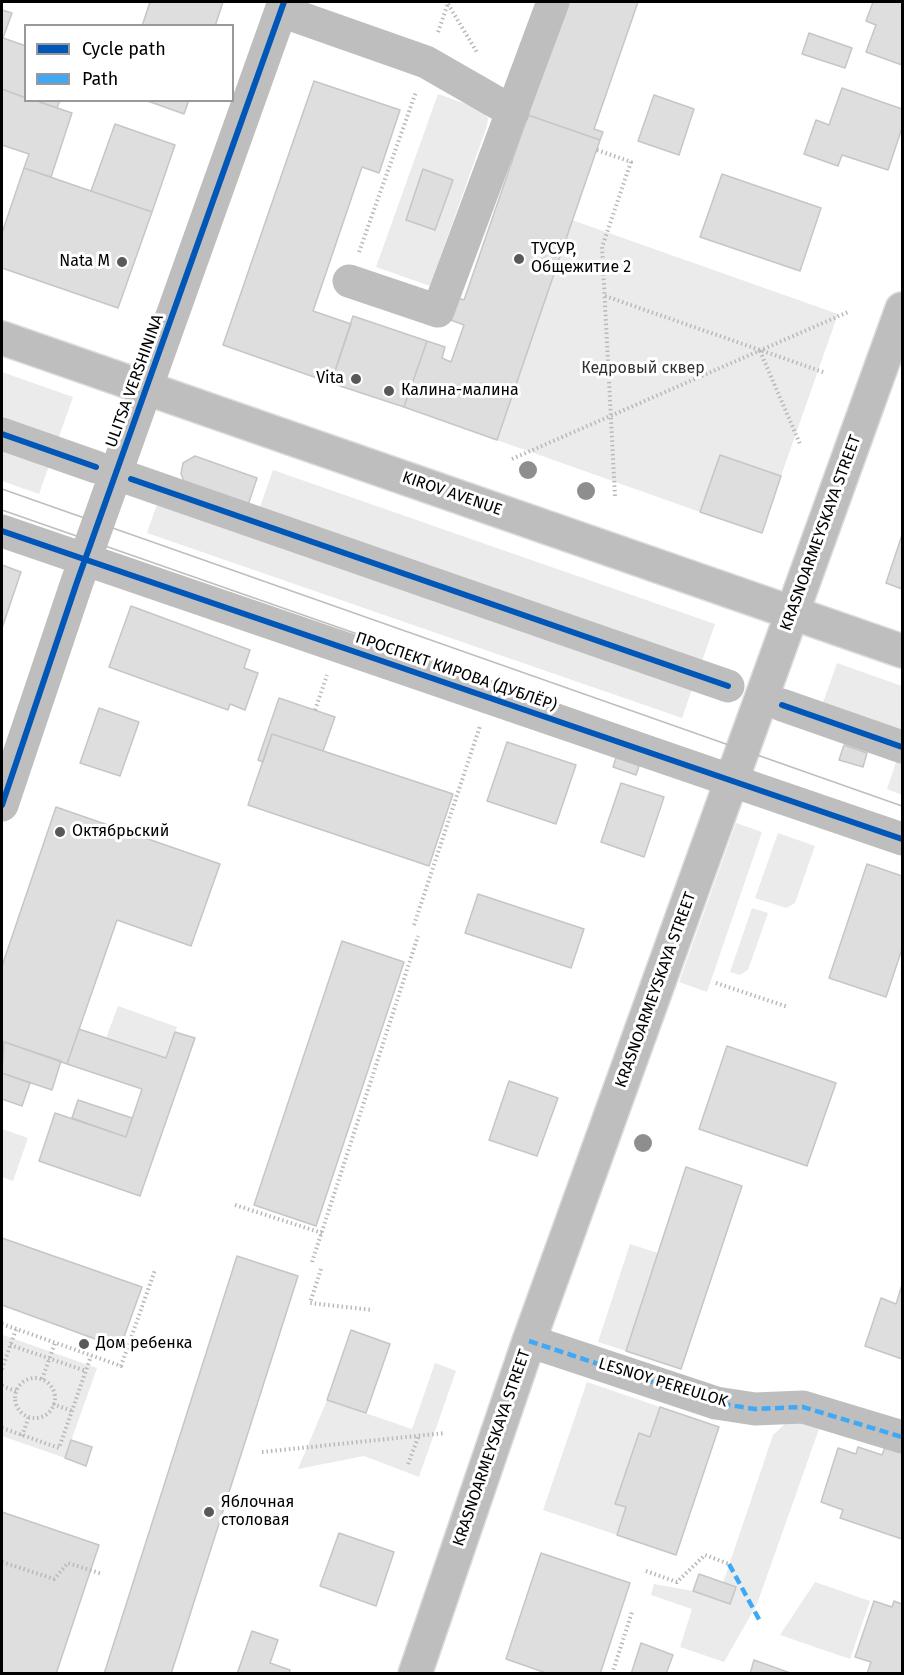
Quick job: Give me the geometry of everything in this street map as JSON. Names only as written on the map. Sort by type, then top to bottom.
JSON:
[{"type":"street","points":[[349,281],[438,311],[553,2]]},
{"type":"street","points":[[283,6],[426,62],[513,112]]},
{"type":"street","name":"ULITSA VERSHININA","points":[[2,805],[85,560],[283,6]]},
{"type":"street","name":"KRASNOARMEYSKAYA STREET","points":[[415,1674],[529,1341],[903,309]]},
{"type":"street","name":"KIROV AVENUE","points":[[2,338],[903,651]]},
{"type":"street","points":[[2,434],[96,467]]},
{"type":"street","points":[[131,479],[728,686]]},
{"type":"street","name":"ПРОСПЕКТ КИРОВА (ДУБЛЁР)","points":[[2,531],[903,839]]},
{"type":"street","points":[[782,705],[903,747]]},
{"type":"street","name":"LESNOY PEREULOK","points":[[529,1341],[716,1403],[755,1409],[803,1407],[903,1437]]},
{"type":"path","points":[[349,281],[426,62]]},
{"type":"path","points":[[597,150],[631,162],[602,247],[615,496]]},
{"type":"path","points":[[604,296],[825,373]]},
{"type":"path","points":[[512,459],[848,312]]},
{"type":"path","points":[[760,350],[800,444]]},
{"type":"path","points":[[315,710],[330,668]]},
{"type":"path","points":[[414,925],[482,720]]},
{"type":"path","points":[[312,1262],[418,936]]},
{"type":"path","points":[[716,983],[788,1007]]},
{"type":"path","points":[[236,1205],[322,1233]]},
{"type":"path","points":[[321,1269],[310,1303],[373,1310]]},
{"type":"path","points":[[2,1324],[121,1366],[155,1270]]},
{"type":"path","points":[[2,1369],[16,1329]]},
{"type":"path","points":[[42,1379],[55,1343]]},
{"type":"path","points":[[10,1345],[86,1371]]},
{"type":"path","points":[[2,1428],[59,1448],[91,1356]]},
{"type":"path","points":[[42,1379],[53,1389],[53,1404],[43,1416],[29,1416],[16,1404],[16,1391],[24,1381],[42,1379]]},
{"type":"path","points":[[2,1386],[16,1391]]},
{"type":"path","points":[[53,1404],[72,1411]]},
{"type":"path","points":[[22,1436],[29,1416]]},
{"type":"path","points":[[262,1452],[445,1432]]},
{"type":"path","points":[[408,1464],[419,1435]]},
{"type":"path","points":[[646,1571],[677,1582],[705,1555],[729,1564]]},
{"type":"path","points":[[2,1562],[54,1580],[68,1563],[102,1574]]},
{"type":"path","points":[[612,1674],[632,1612]]},
{"type":"green space","points":[[438,94],[480,109],[488,118],[430,286],[376,267]]},
{"type":"green space","name":"Кедровый сквер","points":[[572,220],[838,314],[781,476],[720,455],[700,512],[497,440]]},
{"type":"green space","points":[[2,372],[73,397],[39,494],[2,481]]},
{"type":"green space","points":[[273,470],[715,624],[682,718],[147,533],[162,490],[255,521]]},
{"type":"green space","points":[[837,663],[902,686],[902,795],[887,789],[901,747],[818,717]]},
{"type":"green space","points":[[736,823],[762,832],[707,992],[679,982]]},
{"type":"green space","points":[[778,833],[815,846],[795,903],[786,908],[755,898]]},
{"type":"green space","points":[[752,908],[768,913],[748,970],[740,975],[730,972]]},
{"type":"green space","points":[[118,1006],[177,1027],[166,1058],[106,1038]]},
{"type":"green space","points":[[2,1129],[28,1138],[13,1181],[2,1177]]},
{"type":"green space","points":[[630,1244],[658,1253],[626,1351],[598,1342]]},
{"type":"green space","points":[[3,1335],[97,1368],[65,1458],[2,1436]]},
{"type":"green space","points":[[435,1363],[456,1371],[419,1477],[364,1456],[298,1469],[327,1400],[412,1429]]},
{"type":"green space","points":[[587,1382],[660,1407],[650,1437],[616,1504],[626,1507],[617,1535],[543,1510]]},
{"type":"green space","points":[[790,1419],[819,1429],[757,1604],[724,1662],[680,1647],[692,1609],[651,1595],[654,1584],[693,1591],[730,1603],[736,1587],[723,1583],[773,1435]]},
{"type":"green space","points":[[815,1582],[870,1601],[850,1659],[780,1635]]},
{"type":"building","points":[[150,2],[223,2],[216,24],[143,24]]},
{"type":"building","points":[[567,2],[638,2],[594,129],[603,132],[600,140],[528,115]]},
{"type":"building","points":[[873,2],[902,2],[902,65],[866,52],[876,25],[866,21]]},
{"type":"building","points":[[2,10],[12,13],[3,38],[24,45],[24,97],[2,89]]},
{"type":"building","points":[[809,33],[852,48],[845,68],[802,54]]},
{"type":"building","points":[[314,81],[400,110],[379,173],[362,167],[313,311],[351,324],[331,383],[223,345]]},
{"type":"building","points":[[842,88],[902,109],[902,128],[888,170],[842,155],[838,166],[804,154],[816,120],[829,125]]},
{"type":"building","points":[[2,89],[24,97],[24,102],[40,102],[72,113],[51,177],[24,168],[29,154],[2,145]]},
{"type":"building","points":[[654,95],[694,109],[679,155],[638,141]]},
{"type":"building","points":[[40,102],[59,102],[57,108]]},
{"type":"building","points":[[151,102],[188,102],[184,114]]},
{"type":"building","name":"ТУСУР, Общежитие 2","points":[[528,115],[600,140],[497,440],[404,407],[427,341],[445,347],[442,358],[451,362],[464,325],[448,319],[455,297],[464,300]]},
{"type":"building","points":[[115,124],[175,145],[152,212],[91,191]]},
{"type":"building","points":[[24,168],[152,212],[118,308],[2,268],[2,233]]},
{"type":"building","points":[[423,169],[453,180],[435,230],[406,220]]},
{"type":"building","points":[[722,174],[821,208],[800,271],[700,237]]},
{"type":"building","points":[[353,316],[427,341],[404,407],[331,383]]},
{"type":"building","points":[[720,455],[781,476],[762,533],[700,512]]},
{"type":"building","points":[[195,456],[257,478],[248,505],[185,483],[181,474],[183,463]]},
{"type":"building","points":[[902,535],[902,589],[886,583]]},
{"type":"building","points":[[2,565],[21,572],[2,628]]},
{"type":"building","points":[[131,606],[250,650],[244,668],[258,673],[245,710],[230,704],[228,710],[109,667]]},
{"type":"building","points":[[279,698],[335,717],[323,751],[272,734],[263,762],[258,760]]},
{"type":"building","points":[[99,708],[139,722],[120,776],[80,763]]},
{"type":"building","points":[[272,734],[453,794],[429,866],[248,805]]},
{"type":"building","points":[[507,742],[576,765],[556,824],[487,801]]},
{"type":"building","points":[[844,745],[867,753],[863,767],[839,760]]},
{"type":"building","points":[[618,752],[641,760],[636,775],[613,767]]},
{"type":"building","points":[[621,783],[664,797],[644,857],[601,842]]},
{"type":"building","points":[[56,807],[220,864],[191,946],[117,920],[67,1064],[2,1041],[2,966]]},
{"type":"building","points":[[867,864],[902,876],[902,949],[886,997],[829,978]]},
{"type":"building","points":[[478,894],[584,929],[571,968],[465,933]]},
{"type":"building","points":[[342,941],[404,962],[316,1226],[254,1205]]},
{"type":"building","points":[[79,1029],[166,1058],[175,1032],[195,1038],[140,1196],[39,1161],[55,1113],[126,1137],[142,1089],[67,1064]]},
{"type":"building","points":[[4,1042],[61,1061],[52,1090],[2,1073]]},
{"type":"building","points":[[727,1046],[836,1083],[807,1166],[699,1129]]},
{"type":"building","points":[[2,1073],[30,1083],[22,1106],[2,1099]]},
{"type":"building","points":[[509,1081],[558,1098],[537,1156],[489,1140]]},
{"type":"building","points":[[78,1100],[132,1118],[126,1137],[72,1118]]},
{"type":"building","points":[[686,1167],[742,1186],[681,1369],[626,1351]]},
{"type":"building","points":[[2,1238],[142,1287],[120,1348],[2,1305]]},
{"type":"building","points":[[237,1256],[298,1276],[171,1674],[104,1674]]},
{"type":"building","points":[[902,1285],[902,1359],[865,1346],[881,1298],[896,1304]]},
{"type":"building","points":[[351,1330],[390,1344],[366,1413],[327,1400]]},
{"type":"building","points":[[660,1407],[719,1427],[676,1555],[617,1535],[626,1507],[615,1504],[639,1433],[650,1437]]},
{"type":"building","points":[[71,1440],[92,1447],[86,1466],[65,1458]]},
{"type":"building","points":[[858,1447],[882,1455],[885,1447],[902,1453],[902,1539],[840,1518],[843,1510],[821,1502],[838,1448],[856,1454]]},
{"type":"building","points":[[2,1512],[99,1545],[56,1674],[2,1674]]},
{"type":"building","points":[[339,1533],[394,1552],[376,1606],[320,1586]]},
{"type":"building","points":[[541,1553],[630,1583],[600,1674],[549,1674],[506,1659]]},
{"type":"building","points":[[699,1574],[736,1587],[730,1604],[693,1591]]},
{"type":"building","points":[[874,1601],[892,1607],[894,1601],[902,1604],[902,1674],[867,1674],[871,1662],[855,1657]]},
{"type":"building","points":[[252,1631],[278,1640],[270,1663],[290,1670],[289,1674],[237,1674]]},
{"type":"building","points":[[641,1643],[673,1655],[666,1674],[631,1674]]},
{"type":"building","points":[[754,1660],[793,1674],[750,1674]]},
{"type":"tram line","points":[[2,489],[902,806]]},
{"type":"tram line","points":[[2,510],[902,824]]},
{"type":"marked path","points":[[529,1341],[716,1403],[755,1409],[803,1407],[902,1437]]},
{"type":"marked path","points":[[729,1564],[761,1623]]},
{"type":"cycle path","points":[[2,805],[77,582],[284,2]]},
{"type":"cycle path","points":[[2,434],[96,467]]},
{"type":"cycle path","points":[[131,479],[728,686]]},
{"type":"cycle path","points":[[2,531],[902,839]]},
{"type":"cycle path","points":[[782,705],[902,747]]},
{"type":"place","name":"ТУСУР, Общежитие 2","points":[[519,259]]},
{"type":"place","name":"Nata M","points":[[122,262]]},
{"type":"place","name":"Vita","points":[[356,379]]},
{"type":"place","name":"Калина-малина","points":[[389,391]]},
{"type":"place","name":"Октябрьский","points":[[60,832]]},
{"type":"place","name":"Дом ребенка","points":[[84,1344]]},
{"type":"place","name":"Яблочная столовая","points":[[209,1512]]}]
